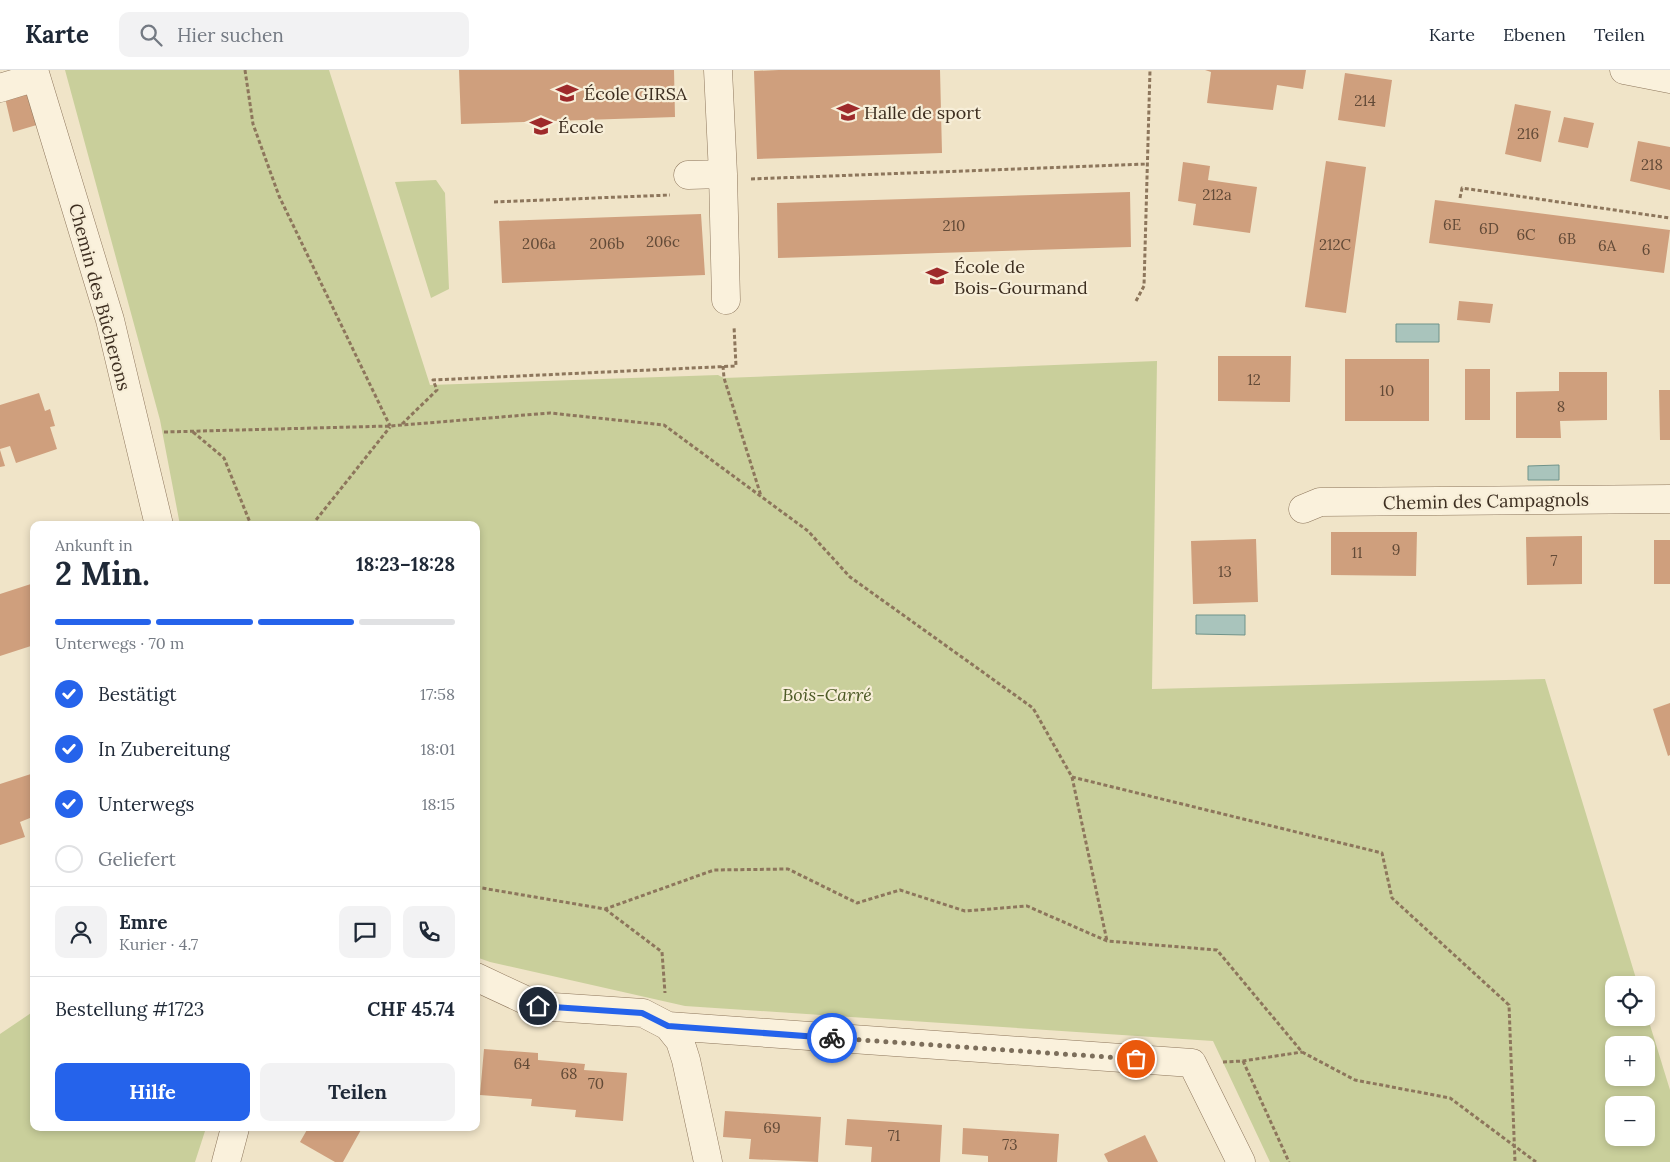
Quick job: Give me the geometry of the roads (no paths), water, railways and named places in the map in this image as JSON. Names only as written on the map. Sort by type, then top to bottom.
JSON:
[{"type":"street","points":[[718,70],[726,300]]},
{"type":"street","points":[[1624,70],[1670,79]]},
{"type":"street","points":[[0,88],[35,73]]},
{"type":"street","name":"Chemin des Bûcherons","points":[[35,73],[110,320],[158,521]]},
{"type":"street","points":[[683,185],[723,177]]},
{"type":"street","name":"Chemin des Campagnols","points":[[1303,510],[1320,502],[1670,499]]},
{"type":"street","points":[[480,979],[538,1006],[642,1013],[668,1026],[1192,1063],[1241,1162]]},
{"type":"street","points":[[668,1026],[680,1040],[686,1060],[708,1162]]},
{"type":"street","points":[[230,1160],[235,1131]]},
{"type":"water","points":[[1396,324],[1439,324],[1439,342],[1396,342]]},
{"type":"water","points":[[1559,465],[1559,480],[1528,480],[1528,466]]},
{"type":"water","points":[[1196,615],[1245,615],[1245,635],[1196,634]]},
{"type":"place","name":"École GIRSA","points":[[567,93]]},
{"type":"place","name":"Halle de sport","points":[[848,112]]},
{"type":"place","name":"École","points":[[541,126]]},
{"type":"place","name":"École de Bois-Gourmand","points":[[937,276]]},
{"type":"park label","name":"Bois-Carré","points":[[827,694]]}]
